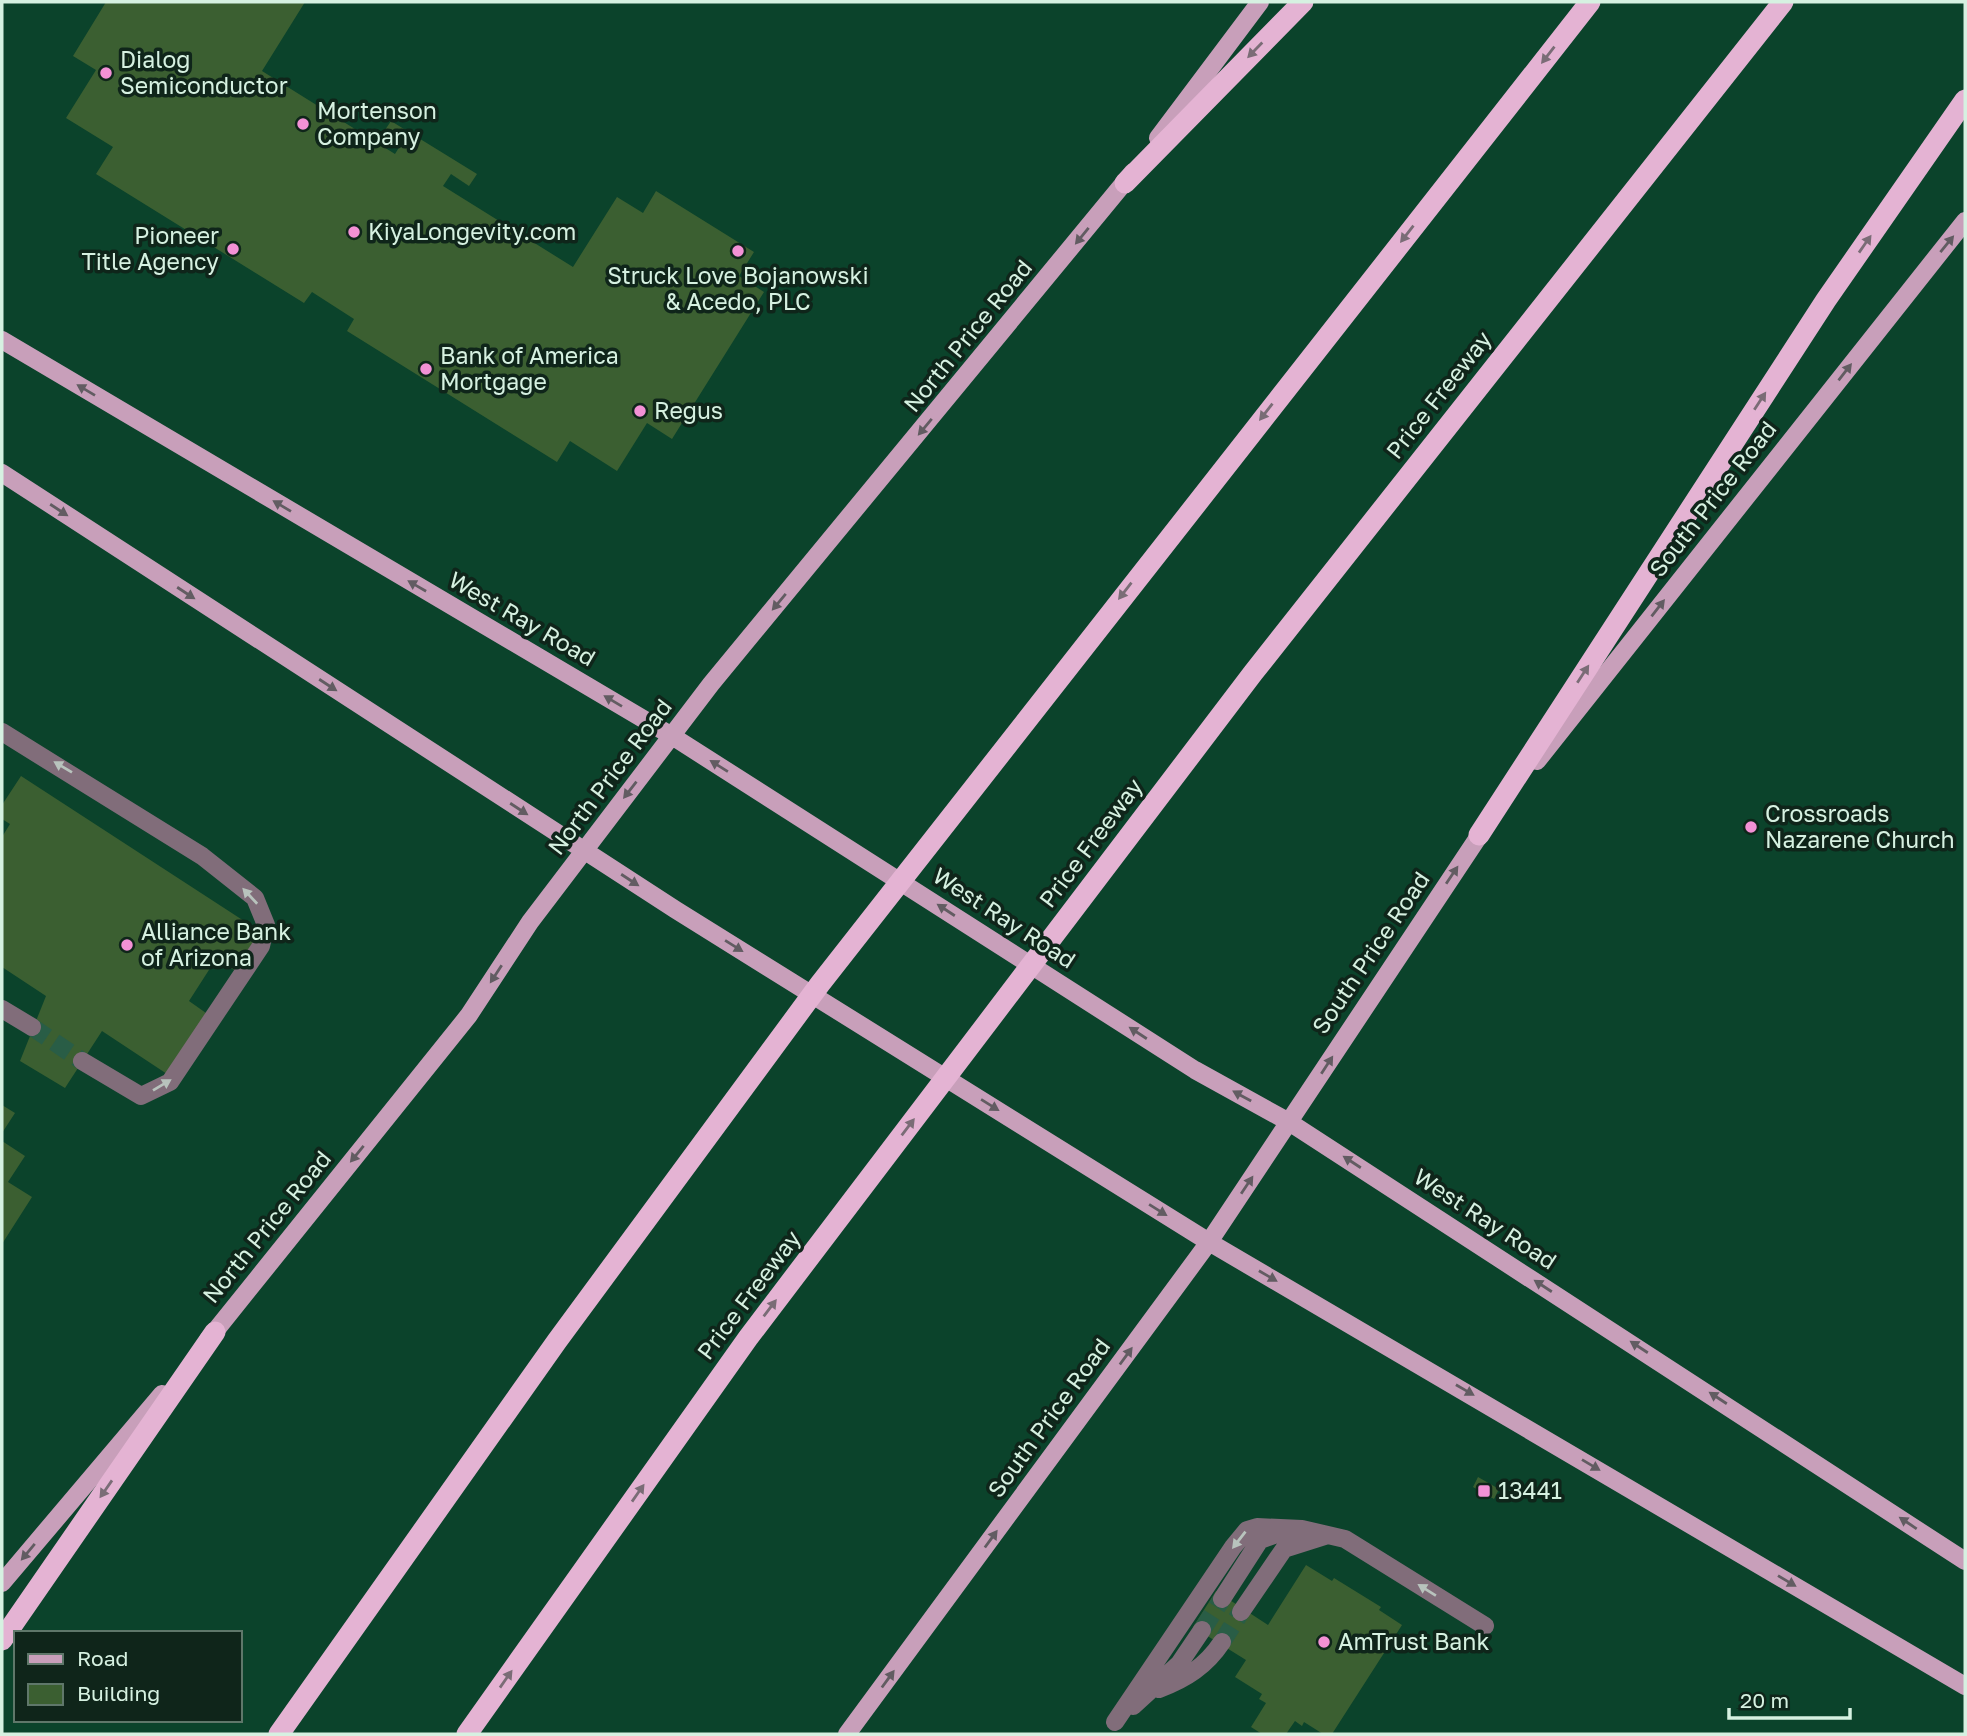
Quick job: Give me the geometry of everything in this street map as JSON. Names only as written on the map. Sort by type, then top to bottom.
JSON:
[{"type":"highway","points":[[1125,183],[1303,2]]},
{"type":"highway","points":[[279,1734],[557,1341],[820,984],[1590,2]]},
{"type":"highway","name":"Price Freeway","points":[[467,1734],[748,1338],[814,1250],[1253,673],[1783,2]]},
{"type":"highway","points":[[1479,835],[1825,300],[1965,100]]},
{"type":"highway","points":[[2,1640],[215,1332]]},
{"type":"main road","name":"North Price Road","points":[[2,1583],[215,1332],[469,1015],[530,922],[711,684],[1125,183],[1259,2]]},
{"type":"main road","name":"South Price Road","points":[[847,1734],[1209,1242],[1479,835],[1965,221]]},
{"type":"main road","name":"West Ray Road","points":[[2,340],[672,736],[1195,1070],[1289,1122],[1965,1561]]},
{"type":"main road","points":[[2,473],[676,910],[1209,1242],[1965,1686]]},
{"type":"lane","points":[[2,732],[69,770],[202,856],[255,898],[266,925],[261,946],[170,1082],[141,1096],[82,1060]]},
{"type":"lane","points":[[2,1009],[32,1027]]},
{"type":"lane","points":[[1202,1630],[1179,1664],[1115,1722],[1247,1530],[1268,1527],[1302,1529],[1345,1539],[1485,1626]]},
{"type":"lane","points":[[1222,1600],[1261,1540],[1276,1532],[1302,1529]]},
{"type":"lane","points":[[1241,1612],[1284,1549],[1328,1535]]},
{"type":"lane","points":[[1149,1693],[1196,1671],[1211,1659],[1222,1642]]},
{"type":"building","name":"KiyaLongevity.com","points":[[106,2],[305,2],[262,71],[395,154],[403,141],[385,130],[391,121],[477,174],[469,186],[451,174],[443,186],[573,267],[617,197],[643,213],[656,191],[754,252],[739,276],[764,292],[672,439],[647,423],[617,471],[570,441],[557,462],[347,331],[354,319],[312,292],[304,303],[96,174],[113,147],[66,118],[96,70],[73,56]]},
{"type":"building","name":"Alliance Bank of Arizona","points":[[21,776],[261,932],[234,970],[216,959],[189,1001],[206,1013],[167,1074],[102,1031],[65,1088],[20,1061],[46,996],[2,967],[2,837],[10,824],[2,819],[2,805]]},
{"type":"building","points":[[2,1105],[15,1113],[2,1133]]},
{"type":"building","points":[[2,1141],[25,1156],[8,1182],[32,1197],[2,1244]]},
{"type":"building","points":[[1478,1477],[1499,1489],[1494,1499],[1473,1487]]},
{"type":"building","name":"AmTrust Bank","points":[[1306,1565],[1332,1581],[1334,1578],[1381,1607],[1379,1610],[1402,1625],[1332,1734],[1323,1734],[1304,1722],[1302,1726],[1295,1721],[1286,1734],[1262,1734],[1251,1727],[1266,1703],[1259,1699],[1262,1694],[1235,1677],[1246,1660],[1193,1627],[1216,1591],[1268,1625]]},
{"type":"tunnel","points":[[32,1027],[82,1061]]},
{"type":"tunnel","points":[[1202,1630],[1222,1599]]},
{"type":"tunnel","points":[[1222,1642],[1241,1612]]},
{"type":"place","name":"Dialog Semiconductor","points":[[106,73]]},
{"type":"place","name":"Mortenson Company","points":[[303,124]]},
{"type":"place","name":"KiyaLongevity.com","points":[[354,232]]},
{"type":"place","name":"Pioneer Title Agency","points":[[233,249]]},
{"type":"place","name":"Struck Love Bojanowski & Acedo, PLC","points":[[738,251]]},
{"type":"place","name":"Bank of America Mortgage","points":[[426,369]]},
{"type":"place","name":"Regus","points":[[640,411]]},
{"type":"place","name":"Crossroads Nazarene Church","points":[[1751,827]]},
{"type":"place","name":"Alliance Bank of Arizona","points":[[127,945]]},
{"type":"place","name":"13441","points":[[1484,1491]]},
{"type":"place","name":"AmTrust Bank","points":[[1324,1642]]}]
